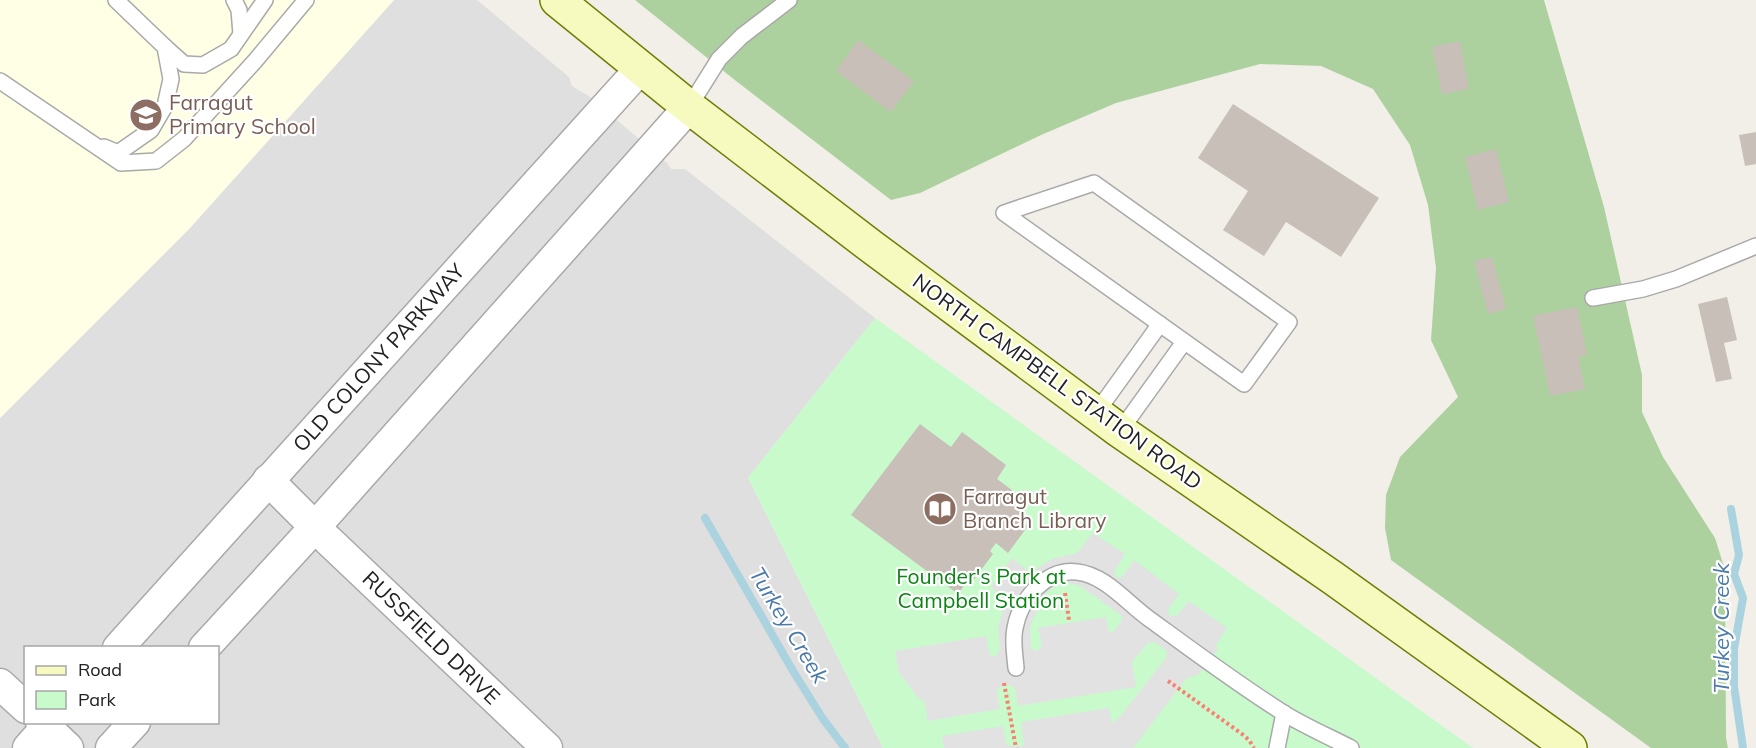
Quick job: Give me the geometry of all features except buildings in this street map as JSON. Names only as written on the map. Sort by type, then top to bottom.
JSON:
[{"type":"main road","name":"NORTH CAMPBELL STATION ROAD","points":[[557,0],[640,69],[872,248],[1108,422],[1333,578],[1570,748]]},
{"type":"street","name":"OLD COLONY PARKWAY","points":[[120,646],[640,69]]},
{"type":"street","points":[[206,646],[315,527],[689,107]]},
{"type":"street","name":"RUSSFIELD DRIVE","points":[[268,480],[547,748]]},
{"type":"street","points":[[0,684],[24,710]]},
{"type":"street","points":[[111,748],[134,724]]},
{"type":"street","points":[[39,726],[68,748]]},
{"type":"lane","points":[[116,0],[184,64],[203,65],[231,49],[265,0]]},
{"type":"lane","points":[[234,0],[239,10],[241,34]]},
{"type":"lane","points":[[0,81],[121,163],[156,161],[184,139],[255,61],[306,0]]},
{"type":"lane","points":[[689,107],[719,59],[742,36],[789,0]]},
{"type":"lane","points":[[90,142],[118,153],[151,130],[165,106],[171,79],[165,47]]},
{"type":"lane","points":[[1094,183],[1288,322],[1244,384],[1184,342],[1004,213],[1094,183]]},
{"type":"lane","points":[[1593,298],[1638,290],[1676,279],[1756,246]]},
{"type":"lane","points":[[1108,422],[1160,324]]},
{"type":"lane","points":[[1108,422],[1184,342]]},
{"type":"lane","points":[[1016,668],[1015,626],[1031,595],[1050,576],[1061,572],[1075,571],[1089,574],[1109,586],[1146,616],[1284,713],[1349,748]]},
{"type":"lane","points":[[1277,748],[1284,713]]},
{"type":"path","points":[[1003,678],[1016,748]]},
{"type":"path","points":[[1168,681],[1242,734],[1254,748]]},
{"type":"shaded area","name":"Farragut Primary School","points":[[0,0],[394,0],[189,229],[0,418]]},
{"type":"shaded area","points":[[394,0],[477,0],[569,77],[572,86],[590,97],[667,163],[671,169],[685,169],[875,318],[748,478],[883,748],[0,748],[0,418],[189,229]]},
{"type":"shaded area","points":[[1093,533],[1125,554],[1114,571],[1117,578],[1122,577],[1134,560],[1179,594],[1168,610],[1170,616],[1176,616],[1189,601],[1227,628],[1216,645],[1218,649],[1199,674],[1186,679],[1133,748],[944,748],[942,736],[1003,726],[1006,744],[1022,746],[1024,744],[1021,722],[1109,708],[1112,723],[1119,718],[1166,658],[1167,651],[1155,642],[1148,643],[1132,662],[1136,687],[1018,706],[1015,688],[1011,685],[1003,686],[998,689],[997,693],[1000,709],[928,721],[924,700],[920,700],[899,673],[895,651],[986,636],[990,655],[992,657],[997,655],[1000,648],[998,627],[1006,600],[991,587],[1012,558],[1029,572],[1052,559],[1077,553]],"holes":[[[1069,583],[1080,586],[1121,615],[1122,620],[1112,633],[1109,632],[1106,617],[1038,628],[1042,646],[1036,651],[1033,650],[1030,626],[1045,594],[1056,585]]]},
{"type":"green space","points":[[635,0],[1544,0],[1604,207],[1642,375],[1642,412],[1663,457],[1715,538],[1725,570],[1726,738],[1728,748],[1651,748],[1391,560],[1385,528],[1386,495],[1400,457],[1458,397],[1431,340],[1436,268],[1428,205],[1410,145],[1373,89],[1321,66],[1260,64],[1116,103],[1041,135],[920,193],[891,200]]},
{"type":"green space","name":"Founder's Park at Campbell Station","points":[[875,318],[1473,748],[883,748],[748,478]]},
{"type":"waterway","name":"Turkey Creek","points":[[1731,509],[1739,555],[1734,574],[1743,598],[1734,649],[1734,686],[1743,748]]},
{"type":"waterway","name":"Turkey Creek","points":[[705,518],[793,671],[823,719],[845,748]]},
{"type":"place","name":"Farragut Primary School","points":[[146,115]]},
{"type":"place","name":"Farragut Branch Library","points":[[940,509]]}]
